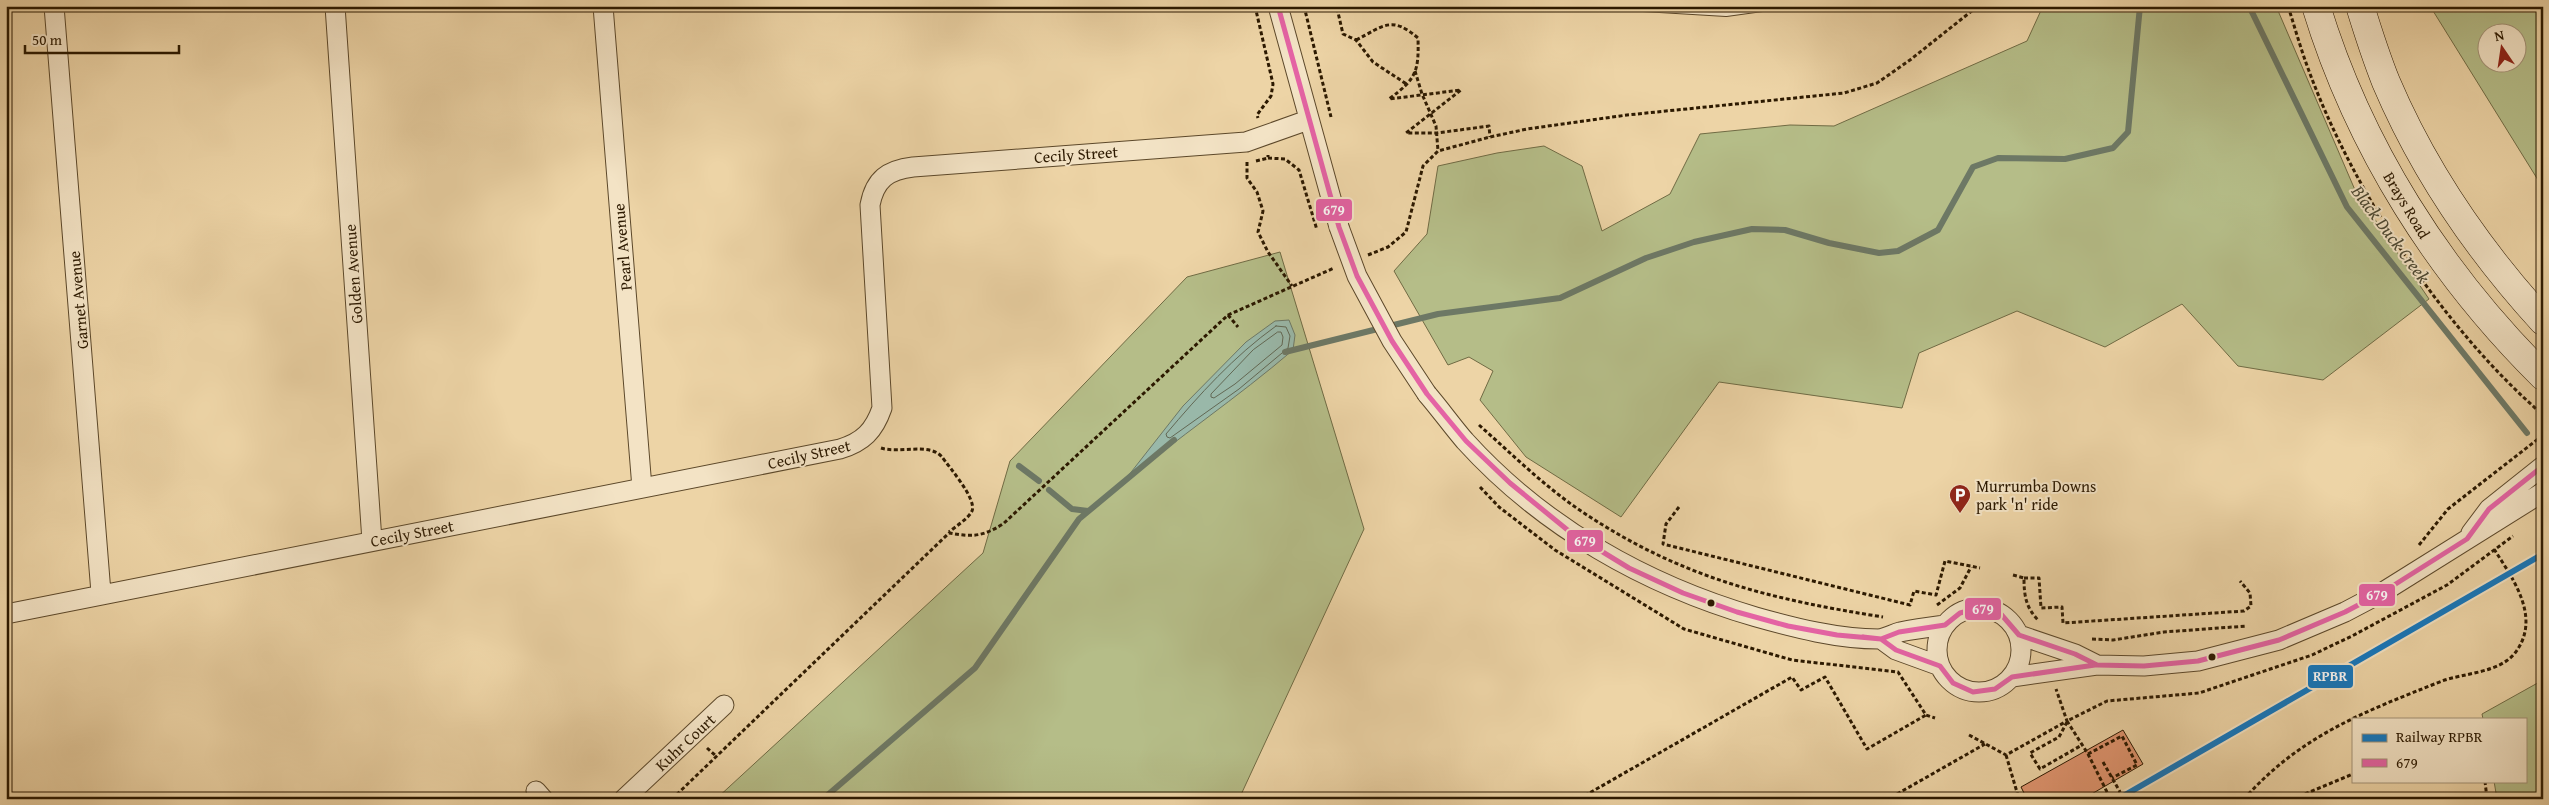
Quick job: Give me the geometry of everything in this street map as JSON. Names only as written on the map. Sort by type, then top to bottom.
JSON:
[{"type":"main road","name":"Brays Road","points":[[2316,6],[2338,70],[2360,121],[2389,177],[2423,233],[2500,333],[2543,376]]},
{"type":"main road","points":[[2360,6],[2386,82],[2415,142],[2455,209],[2524,300],[2543,321]]},
{"type":"street","name":"Garnet Avenue","points":[[54,6],[101,593]]},
{"type":"street","name":"Golden Avenue","points":[[335,6],[372,541]]},
{"type":"street","name":"Pearl Avenue","points":[[603,6],[642,488]]},
{"type":"street","points":[[1278,6],[1338,227],[1357,276],[1392,341],[1427,394],[1466,441],[1510,483],[1570,532],[1629,568],[1684,593],[1788,626],[1837,635],[1881,639],[1899,632],[1945,625]]},
{"type":"street","name":"Cecily Street","points":[[6,614],[101,593],[840,449],[855,444],[867,436],[877,422],[882,408],[883,395],[870,205],[872,193],[878,182],[888,173],[913,166],[1246,142],[1308,120]]},
{"type":"street","points":[[2467,538],[2489,509],[2543,466]]},
{"type":"street","points":[[2012,677],[2021,657],[2019,636],[2014,627],[2000,613],[1979,608],[1960,613],[1945,625],[1937,645],[1940,666],[1953,683],[1974,692],[1995,689],[2012,677],[2097,665],[2144,666],[2198,661],[2279,640],[2345,612],[2383,592],[2467,538],[2500,521],[2543,492]]},
{"type":"street","points":[[2019,636],[2074,654],[2097,665]]},
{"type":"street","points":[[1881,639],[1896,650],[1940,666]]},
{"type":"street","name":"Kuhr Court","points":[[624,799],[724,705]]},
{"type":"lane","points":[[1643,6],[1726,11],[1762,6]]},
{"type":"path","points":[[1255,6],[1273,84],[1271,96],[1257,115],[1268,158]]},
{"type":"path","points":[[1304,6],[1332,121]]},
{"type":"path","points":[[1331,6],[1337,8],[1342,34],[1356,40],[1373,62],[1408,85]]},
{"type":"path","points":[[1388,247],[1406,232],[1423,166],[1438,151],[1490,137],[1627,115],[1844,93],[1877,83],[1910,60],[1978,6]]},
{"type":"path","points":[[1356,40],[1387,24],[1404,26],[1418,38],[1419,64],[1408,85],[1388,99],[1461,90],[1406,133],[1437,133],[1489,126],[1490,137]]},
{"type":"path","points":[[1415,71],[1422,94],[1432,113],[1437,133],[1438,151]]},
{"type":"path","points":[[949,532],[967,536],[986,534],[1003,524],[1228,315],[1292,286],[1268,252],[1258,232],[1263,211],[1257,192],[1247,178],[1246,163],[1268,158],[1285,159],[1299,170],[1317,230]]},
{"type":"path","points":[[1228,315],[1238,327]]},
{"type":"path","points":[[2415,550],[2448,509],[2538,439],[2542,429],[2542,414]]},
{"type":"path","points":[[1474,419],[1541,479],[1583,512],[1640,548],[1692,571],[1742,589],[1803,604],[1891,619]]},
{"type":"path","points":[[672,799],[971,512],[973,507],[970,498],[956,475],[938,452],[929,450],[892,452],[878,447],[867,436]]},
{"type":"path","points":[[1679,507],[1666,524],[1663,544],[1910,605],[1914,591],[1936,595],[1945,561],[1980,568]]},
{"type":"path","points":[[2357,718],[2441,682],[2501,664],[2514,653],[2523,638],[2525,628],[2523,601],[2513,578],[2494,549]]},
{"type":"path","points":[[1929,607],[1938,604],[1960,588],[1971,567]]},
{"type":"path","points":[[2013,575],[2024,578],[2039,578],[2041,608],[2062,607],[2063,623],[2244,611],[2251,606],[2250,593],[2240,581]]},
{"type":"path","points":[[2024,578],[2025,600],[2031,613],[2042,623]]},
{"type":"path","points":[[2086,637],[2113,640],[2164,632],[2255,624]]},
{"type":"path","points":[[1898,672],[1926,715],[1935,718]]},
{"type":"path","points":[[1579,799],[1792,677],[1801,690],[1825,677],[1867,749],[1926,715]]},
{"type":"path","points":[[2055,688],[2067,721],[2059,737],[2030,753],[2040,769],[2082,745]]},
{"type":"path","points":[[2246,797],[2283,760],[2327,731],[2352,720]]},
{"type":"path","points":[[2006,755],[2067,721]]},
{"type":"path","points":[[2074,732],[2088,754],[2110,798]]},
{"type":"path","points":[[1969,735],[2006,755],[2019,799]]},
{"type":"path","points":[[2088,754],[2122,736],[2137,765],[2112,778]]},
{"type":"path","points":[[1897,794],[1985,744]]},
{"type":"path","points":[[2103,762],[2124,799]]},
{"type":"path","points":[[2293,799],[2352,774]]},
{"type":"path","points":[[2485,782],[2487,799]]},
{"type":"path","points":[[2246,797],[2257,799]]},
{"type":"green space","points":[[2043,6],[2276,6],[2355,190],[2429,299],[2323,380],[2238,366],[2182,304],[2105,347],[2017,311],[1919,353],[1902,408],[1719,382],[1621,517],[1526,457],[1480,400],[1493,371],[1469,357],[1448,365],[1394,271],[1427,234],[1438,166],[1497,153],[1544,146],[1582,166],[1602,231],[1670,194],[1700,134],[1790,125],[1834,126],[2027,41]]},
{"type":"green space","points":[[2430,6],[2543,6],[2543,188]]},
{"type":"green space","points":[[1280,252],[1364,529],[1239,799],[716,799],[983,553],[1010,461],[1187,277]]},
{"type":"green space","points":[[2543,680],[2543,799],[2497,799],[2494,782],[2526,782],[2526,718],[2483,718],[2482,714]]},
{"type":"water","points":[[1289,320],[1295,335],[1293,350],[1121,485],[1183,406],[1246,342],[1275,321]]},
{"type":"building","points":[[2123,730],[2143,764],[2083,799],[2027,799],[2021,787]]},
{"type":"waterway","points":[[1285,352],[1438,314],[1560,298],[1646,258],[1694,242],[1752,229],[1785,230],[1829,243],[1879,253],[1898,251],[1938,230],[1973,167],[1998,158],[2065,159],[2113,148],[2128,132],[2140,6]]},
{"type":"waterway","name":"Black Duck Creek","points":[[2249,6],[2347,207],[2527,433]]},
{"type":"waterway","points":[[823,799],[975,668],[1079,519],[1174,440]]},
{"type":"waterway","points":[[1019,466],[1039,481]]},
{"type":"waterway","points":[[1049,490],[1072,509],[1088,511]]},
{"type":"rail line","name":"RPBR","points":[[2118,799],[2543,554]]},
{"type":"transit line","name":"679","points":[[1278,6],[1339,227],[1357,276],[1392,341],[1427,394],[1466,441],[1510,483],[1570,532],[1629,568],[1683,593],[1737,612],[1788,626],[1837,635],[1881,639],[1899,632],[1945,625],[1960,613],[1979,608],[2000,613],[2019,635],[2075,654],[2097,665],[2144,666],[2198,661],[2279,640],[2345,612],[2383,592],[2467,539],[2489,509],[2543,466]]},
{"type":"transit line","name":"679","points":[[1863,637],[1881,639],[1896,650],[1940,666],[1953,683],[1973,692],[1995,689],[2012,677],[2095,665]]},
{"type":"place","name":"Murrumba Downs park 'n' ride","points":[[1960,514]]}]
